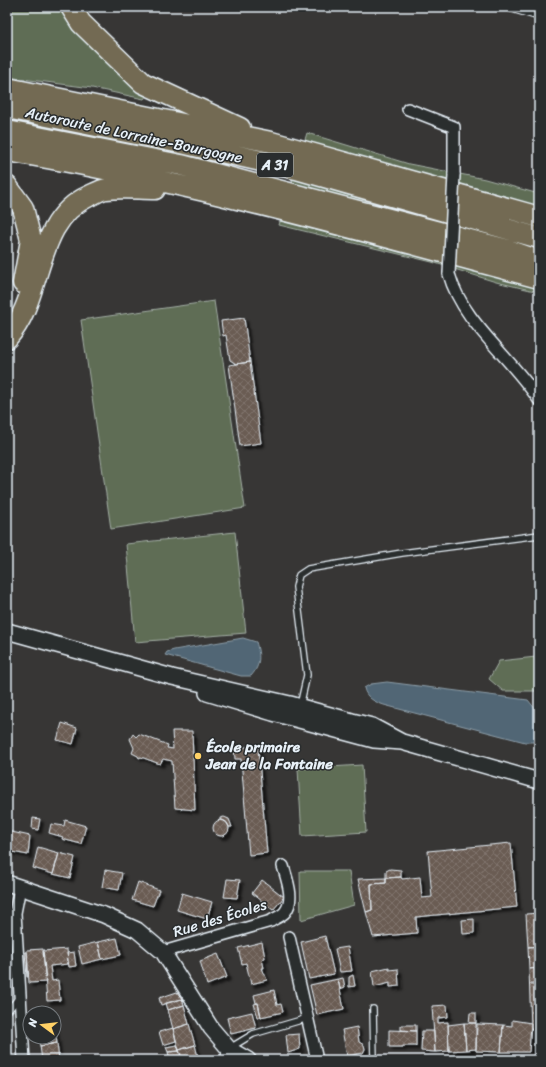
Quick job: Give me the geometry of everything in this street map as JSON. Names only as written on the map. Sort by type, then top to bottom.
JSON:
[{"type":"highway","points":[[71,7],[81,23],[143,82],[271,142]]},
{"type":"highway","points":[[7,88],[271,142],[539,217]]},
{"type":"highway","name":"Autoroute de Lorraine-Bourgogne","points":[[7,108],[179,142],[296,170],[539,238]]},
{"type":"highway","name":"Autoroute de Lorraine-Bourgogne","points":[[7,131],[181,165],[508,250],[539,261]]},
{"type":"highway","points":[[7,151],[78,163],[300,214],[539,278]]},
{"type":"highway","points":[[7,186],[23,208],[31,240],[24,280],[7,313]]},
{"type":"highway","points":[[7,338],[15,329],[31,292],[47,245],[60,219],[78,201],[105,189],[157,189],[300,214]]},
{"type":"main road","points":[[7,631],[172,678],[295,705],[372,726],[402,742]]},
{"type":"main road","points":[[172,678],[214,697],[374,740],[402,742],[539,781]]},
{"type":"main road","points":[[273,713],[284,711],[295,705]]},
{"type":"main road","points":[[14,885],[104,915],[137,930],[163,952],[228,1055],[248,1060]]},
{"type":"street","points":[[408,109],[454,127],[454,175],[449,274],[462,303],[482,330],[529,384],[539,400]]},
{"type":"street","name":"Rue des Écoles","points":[[163,952],[271,921],[284,913],[290,903],[290,893],[283,866]]},
{"type":"street","points":[[14,885],[24,1060]]},
{"type":"street","points":[[7,924],[15,913]]},
{"type":"street","points":[[289,937],[317,1060]]},
{"type":"lane","points":[[505,7],[539,16]]},
{"type":"lane","points":[[295,705],[307,675],[296,587],[299,575],[308,569],[402,553],[539,535]]},
{"type":"lane","points":[[7,1012],[20,996]]},
{"type":"lane","points":[[373,1009],[374,1060]]},
{"type":"lane","points":[[228,1055],[252,1034],[308,1018]]},
{"type":"green space","points":[[7,7],[58,7],[67,18],[148,94],[144,99],[92,88],[7,77]]},
{"type":"green space","points":[[307,133],[409,164],[485,179],[539,194],[539,292],[496,282],[432,262],[279,225]]},
{"type":"green space","points":[[214,301],[245,508],[111,529],[81,320]]},
{"type":"green space","points":[[235,532],[246,633],[135,642],[126,544]]},
{"type":"green space","points":[[536,657],[539,665],[539,691],[503,691],[489,679],[499,661]]},
{"type":"green space","points":[[362,765],[366,832],[302,836],[298,769]]},
{"type":"green space","points":[[300,871],[349,871],[354,905],[301,920]]},
{"type":"water","points":[[243,638],[256,642],[258,651],[259,660],[257,668],[251,676],[241,676],[165,655],[167,652],[174,650]]},
{"type":"water","points":[[387,682],[528,700],[536,710],[539,732],[537,742],[525,742],[384,705],[371,699],[364,688],[371,684]]},
{"type":"building","points":[[244,318],[250,362],[236,364],[230,360],[226,335],[223,336],[221,321]]},
{"type":"building","points":[[250,362],[261,443],[240,446],[229,365]]},
{"type":"building","points":[[62,723],[77,728],[73,744],[57,740]]},
{"type":"building","points":[[172,731],[192,731],[195,810],[175,808],[172,761],[163,759],[160,764],[141,757],[139,758],[132,753],[134,748],[130,739],[133,734],[136,737],[139,734],[168,745],[167,748],[173,749]]},
{"type":"building","points":[[259,746],[267,853],[249,855],[241,759],[235,759],[234,748]]},
{"type":"building","points":[[224,817],[229,819],[232,827],[229,827],[226,822],[220,820],[220,818]]},
{"type":"building","points":[[33,818],[40,819],[38,830],[32,829]]},
{"type":"building","points":[[65,820],[86,826],[81,844],[62,839],[63,837],[49,833],[51,824],[64,826]]},
{"type":"building","points":[[221,820],[227,822],[229,828],[227,834],[221,836],[215,834],[213,828],[215,822]]},
{"type":"building","points":[[7,831],[30,836],[28,855],[7,851]]},
{"type":"building","points":[[511,843],[517,907],[416,917],[417,933],[373,937],[366,912],[372,910],[371,884],[386,883],[386,878],[401,877],[402,879],[420,877],[422,898],[432,897],[428,851]]},
{"type":"building","points":[[38,847],[59,853],[53,874],[33,868]]},
{"type":"building","points":[[59,853],[75,857],[70,878],[53,874]]},
{"type":"building","points":[[390,869],[401,870],[401,877],[386,878],[386,871]]},
{"type":"building","points":[[105,870],[122,873],[119,890],[102,887]]},
{"type":"building","points":[[386,878],[386,883],[371,884],[372,910],[366,912],[358,879]]},
{"type":"building","points":[[227,879],[240,880],[237,898],[224,897]]},
{"type":"building","points":[[262,880],[284,897],[273,910],[252,893]]},
{"type":"building","points":[[138,882],[159,890],[153,906],[132,900]]},
{"type":"building","points":[[182,893],[212,902],[207,919],[177,910]]},
{"type":"building","points":[[539,913],[539,946],[528,947],[526,914]]},
{"type":"building","points":[[474,919],[474,933],[463,934],[462,920]]},
{"type":"building","points":[[325,936],[334,974],[309,979],[301,942]]},
{"type":"building","points":[[117,938],[121,955],[102,959],[98,942]]},
{"type":"building","points":[[98,942],[102,959],[82,964],[78,947]]},
{"type":"building","points":[[262,942],[265,958],[262,959],[264,968],[262,968],[267,980],[251,984],[246,963],[242,964],[238,948]]},
{"type":"building","points":[[539,946],[539,968],[529,969],[528,947]]},
{"type":"building","points":[[348,947],[352,971],[340,972],[335,949]]},
{"type":"building","points":[[43,949],[46,982],[29,983],[27,950]]},
{"type":"building","points":[[67,949],[68,964],[50,966],[52,981],[58,980],[60,1000],[47,1001],[43,951]]},
{"type":"building","points":[[25,952],[27,952],[28,977],[27,977]]},
{"type":"building","points":[[74,952],[76,966],[69,967],[67,953]]},
{"type":"building","points":[[218,954],[227,977],[207,985],[200,961]]},
{"type":"building","points":[[389,967],[389,970],[398,969],[399,986],[390,987],[390,983],[374,987],[372,971]]},
{"type":"building","points":[[539,968],[539,983],[531,983],[531,985],[539,985],[539,1010],[532,1012],[539,1012],[539,1030],[531,1029],[529,969]]},
{"type":"building","points":[[353,975],[355,986],[349,987],[349,977]]},
{"type":"building","points":[[343,978],[345,987],[340,989],[338,979]]},
{"type":"building","points":[[338,979],[344,1009],[317,1015],[310,985]]},
{"type":"building","points":[[274,990],[277,1005],[281,1004],[283,1012],[261,1017],[258,1003],[256,1003],[254,995]]},
{"type":"building","points":[[177,992],[182,999],[161,1005],[159,998]]},
{"type":"building","points":[[182,999],[184,1005],[168,1010],[166,1003]]},
{"type":"building","points":[[258,1003],[261,1017],[258,1017],[254,1004]]},
{"type":"building","points":[[184,1005],[189,1024],[173,1029],[168,1010]]},
{"type":"building","points":[[447,1005],[448,1017],[438,1018],[438,1023],[448,1022],[449,1051],[435,1052],[432,1006]]},
{"type":"building","points":[[252,1012],[256,1028],[231,1034],[227,1018]]},
{"type":"building","points":[[470,1013],[476,1013],[476,1023],[469,1023]]},
{"type":"building","points":[[512,1020],[531,1023],[529,1052],[501,1052],[503,1025],[512,1026]]},
{"type":"building","points":[[464,1023],[466,1050],[449,1051],[448,1025]]},
{"type":"building","points":[[464,1023],[476,1023],[476,1049],[466,1050]]},
{"type":"building","points":[[189,1024],[195,1045],[179,1050],[173,1029]]},
{"type":"building","points":[[477,1024],[503,1025],[501,1052],[476,1051]]},
{"type":"building","points":[[401,1025],[416,1025],[416,1031],[401,1030]]},
{"type":"building","points":[[357,1027],[359,1042],[364,1045],[365,1049],[363,1053],[347,1056],[342,1030]]},
{"type":"building","points":[[173,1028],[176,1041],[163,1045],[159,1032]]},
{"type":"building","points":[[389,1030],[416,1031],[416,1047],[389,1047]]},
{"type":"building","points":[[422,1031],[434,1031],[435,1052],[421,1051]]},
{"type":"building","points":[[299,1034],[300,1049],[288,1053],[286,1035]]},
{"type":"building","points":[[57,1045],[59,1060],[42,1060],[40,1046]]},
{"type":"building","points":[[177,1045],[179,1051],[168,1052],[166,1047]]},
{"type":"building","points":[[195,1045],[198,1057],[182,1060],[179,1050]]},
{"type":"building","points":[[179,1051],[181,1055],[170,1060],[168,1052]]},
{"type":"building","points":[[203,1056],[203,1060],[184,1060],[184,1059]]},
{"type":"place","name":"École primaire Jean de la Fontaine","points":[[198,756]]}]
